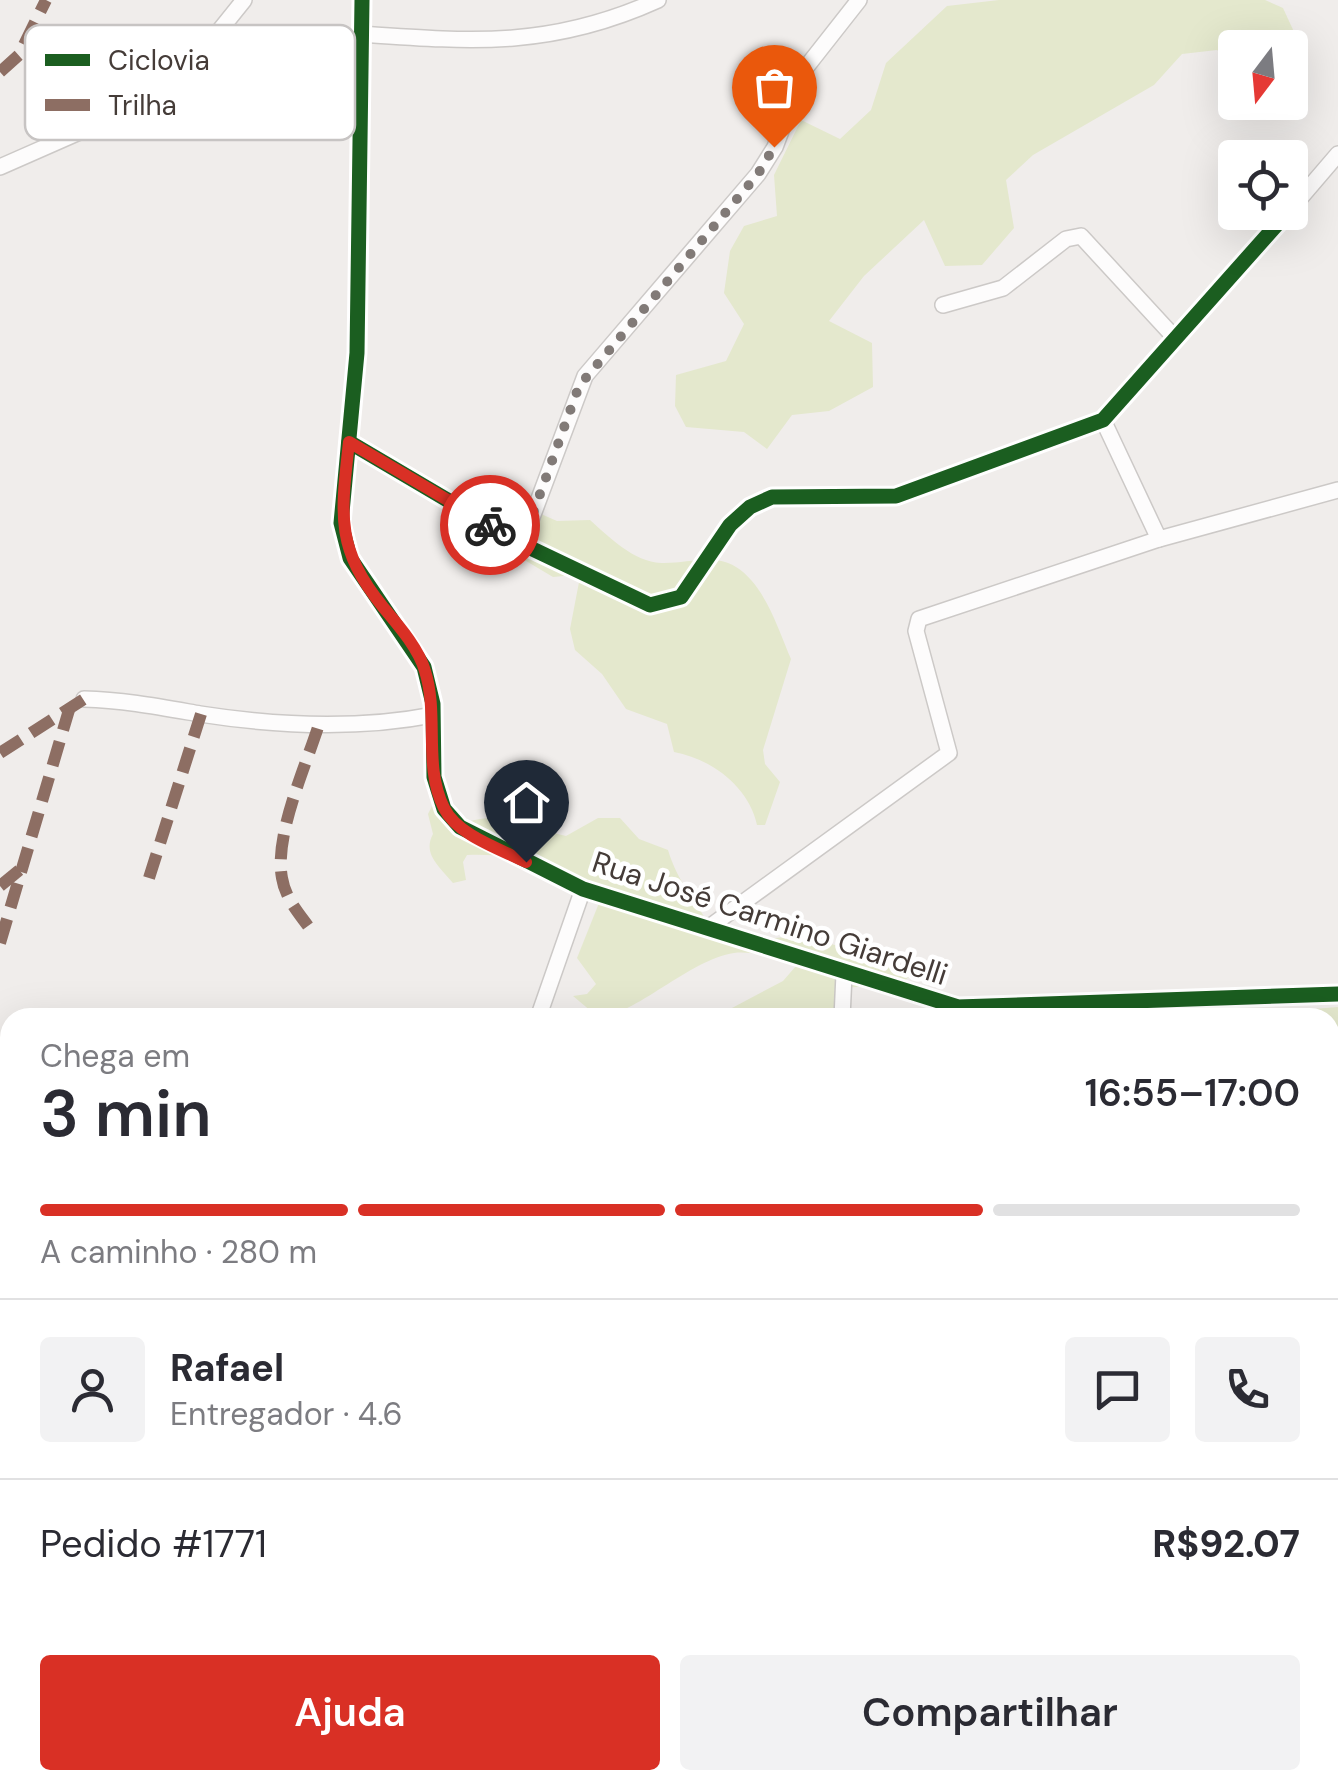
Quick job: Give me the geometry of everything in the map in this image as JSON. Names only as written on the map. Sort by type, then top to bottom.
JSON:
[{"type":"street","points":[[224,25],[244,0]]},
{"type":"street","name":"Rua José Carmino Giardelli","points":[[362,0],[357,352],[340,523],[350,558],[424,667],[432,715],[434,777],[444,810],[460,827],[583,889],[958,1007],[1338,994]]},
{"type":"street","points":[[362,34],[476,42],[566,34],[658,0]]},
{"type":"street","points":[[522,544],[579,386],[758,174],[774,147],[804,70],[859,0]]},
{"type":"street","points":[[0,168],[63,140]]},
{"type":"street","points":[[1308,189],[1338,154]]},
{"type":"street","points":[[349,442],[522,544],[650,605],[668,604],[682,596],[730,524],[750,507],[772,497],[896,496],[1103,420],[1272,230]]},
{"type":"street","points":[[943,306],[1003,288],[1066,238],[1081,236],[1175,338]]},
{"type":"street","points":[[1103,420],[1158,539]]},
{"type":"street","points":[[708,928],[949,753],[950,744],[916,631],[919,620],[1158,539],[1338,490]]},
{"type":"street","points":[[84,699],[130,700],[282,722],[376,726],[432,715]]},
{"type":"street","points":[[541,1008],[583,889]]},
{"type":"street","points":[[842,1008],[844,974]]},
{"type":"green space","points":[[999,0],[1265,0],[1283,8],[1293,30],[1218,30],[1218,51],[1182,54],[1154,85],[1033,155],[1006,180],[1014,228],[982,265],[945,266],[924,220],[864,276],[829,321],[872,343],[873,387],[829,411],[792,415],[767,449],[744,432],[686,427],[675,406],[676,375],[726,361],[744,324],[724,293],[730,251],[744,226],[777,216],[774,175],[801,120],[840,139],[871,110],[886,63],[947,6]]},
{"type":"green space","points":[[525,507],[557,521],[590,520],[622,548],[651,562],[728,563],[755,585],[770,608],[791,659],[763,750],[765,764],[780,782],[765,825],[757,825],[746,799],[727,777],[702,761],[674,752],[667,724],[626,709],[602,674],[575,650],[570,629],[580,577],[565,563],[564,576],[553,577],[467,526],[503,529],[516,510]]},
{"type":"green space","points":[[448,804],[470,821],[508,819],[566,836],[598,818],[620,818],[639,839],[668,850],[681,881],[710,927],[736,926],[758,942],[797,937],[816,940],[909,977],[900,984],[842,988],[843,1008],[732,1008],[783,981],[796,966],[791,959],[734,953],[699,966],[628,1008],[587,1008],[573,996],[587,994],[596,984],[577,958],[603,893],[538,863],[504,856],[467,855],[463,862],[466,880],[453,883],[431,854],[433,834],[428,814],[432,806]]},
{"type":"marked path","points":[[34,25],[46,0]]},
{"type":"marked path","points":[[0,72],[19,55],[25,43]]},
{"type":"marked path","points":[[0,753],[84,699]]},
{"type":"marked path","points":[[0,943],[69,710]]},
{"type":"marked path","points":[[149,878],[201,714]]},
{"type":"marked path","points":[[308,926],[286,891],[281,861],[287,821],[319,724]]},
{"type":"marked path","points":[[0,886],[22,868]]},
{"type":"cycle path","points":[[362,0],[357,353],[341,523],[350,558],[424,667],[433,704],[434,777],[444,809],[460,827],[583,889],[958,1007],[1338,994]]},
{"type":"cycle path","points":[[349,442],[522,544],[650,605],[681,597],[730,525],[750,507],[772,497],[896,496],[1103,420],[1272,230]]},
{"type":"way so far","points":[[490,525],[522,544],[585,376],[758,174],[774,147]]},
{"type":"route","points":[[490,525],[349,442],[340,523],[350,558],[424,667],[433,704],[434,777],[444,810],[460,827],[526,862]]}]
